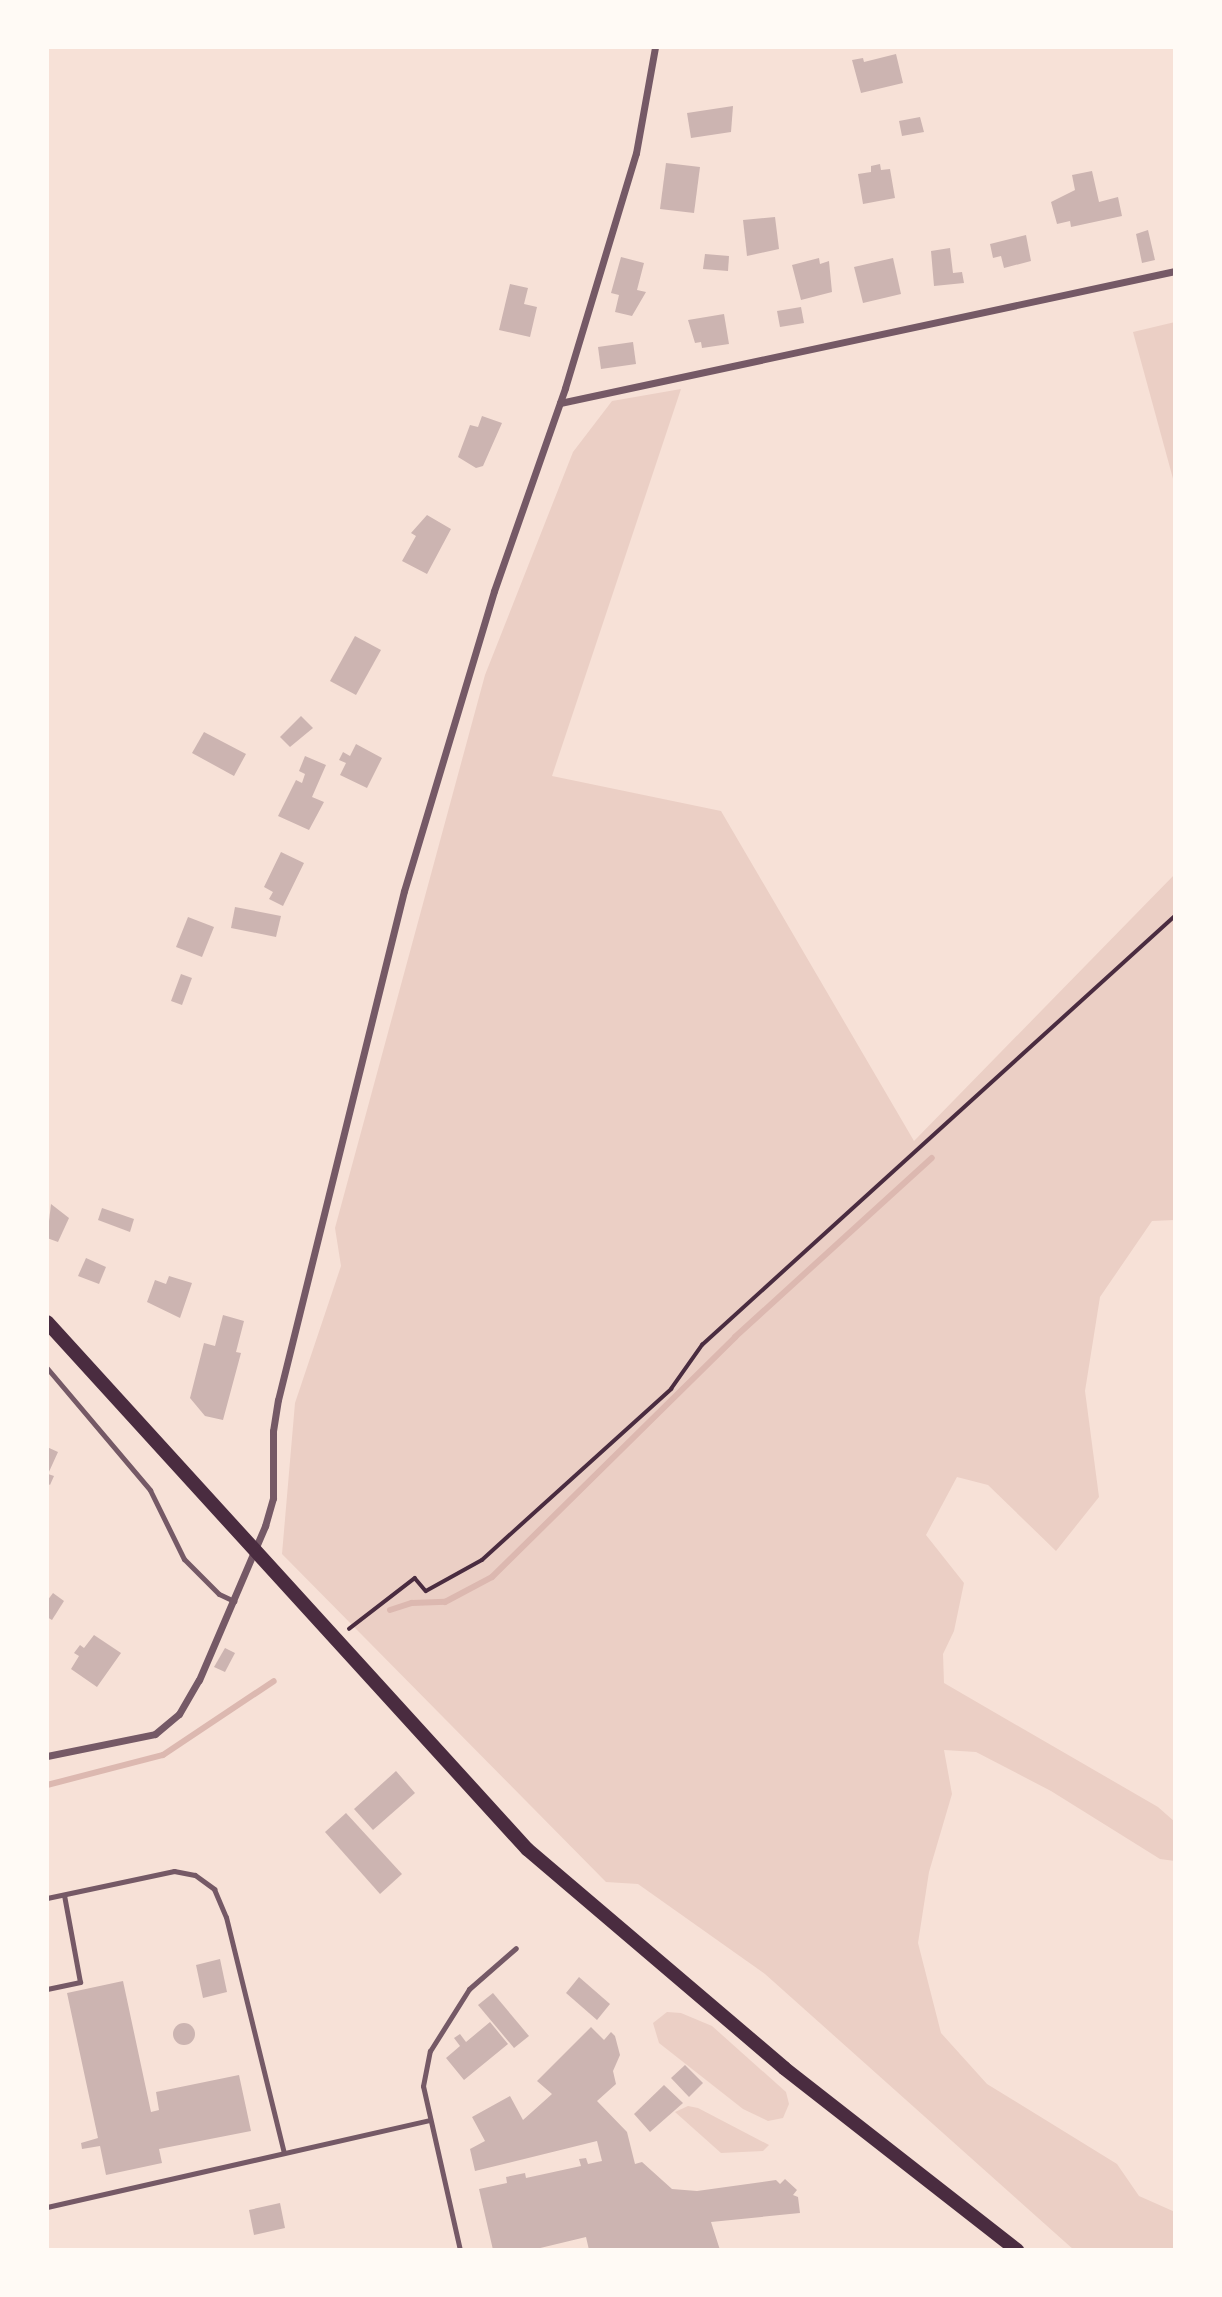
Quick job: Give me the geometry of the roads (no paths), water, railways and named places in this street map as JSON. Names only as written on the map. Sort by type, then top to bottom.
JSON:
[{"type":"main road","points":[[47,1322],[254,1553],[527,1849],[784,2068],[1017,2250]]},
{"type":"street","points":[[47,1756],[155,1734],[179,1714],[199,1679],[254,1553],[273,1498],[273,1431],[278,1399],[404,891],[494,591],[560,403],[636,153],[648,107],[655,47]]},
{"type":"street","points":[[560,403],[1175,271]]},
{"type":"lane","points":[[47,1368],[150,1490],[184,1559],[219,1594],[233,1601]]},
{"type":"lane","points":[[47,1898],[174,1871],[195,1875],[214,1889],[226,1917],[284,2153]]},
{"type":"lane","points":[[47,1989],[80,1982],[64,1895]]},
{"type":"lane","points":[[460,2250],[423,2086],[430,2051],[469,1989],[516,1948]]},
{"type":"lane","points":[[47,2207],[429,2120]]},
{"type":"waterway","points":[[390,1610],[412,1603],[445,1602],[492,1577],[735,1337],[932,1158]]},
{"type":"waterway","points":[[47,1785],[163,1755],[274,1681]]}]
